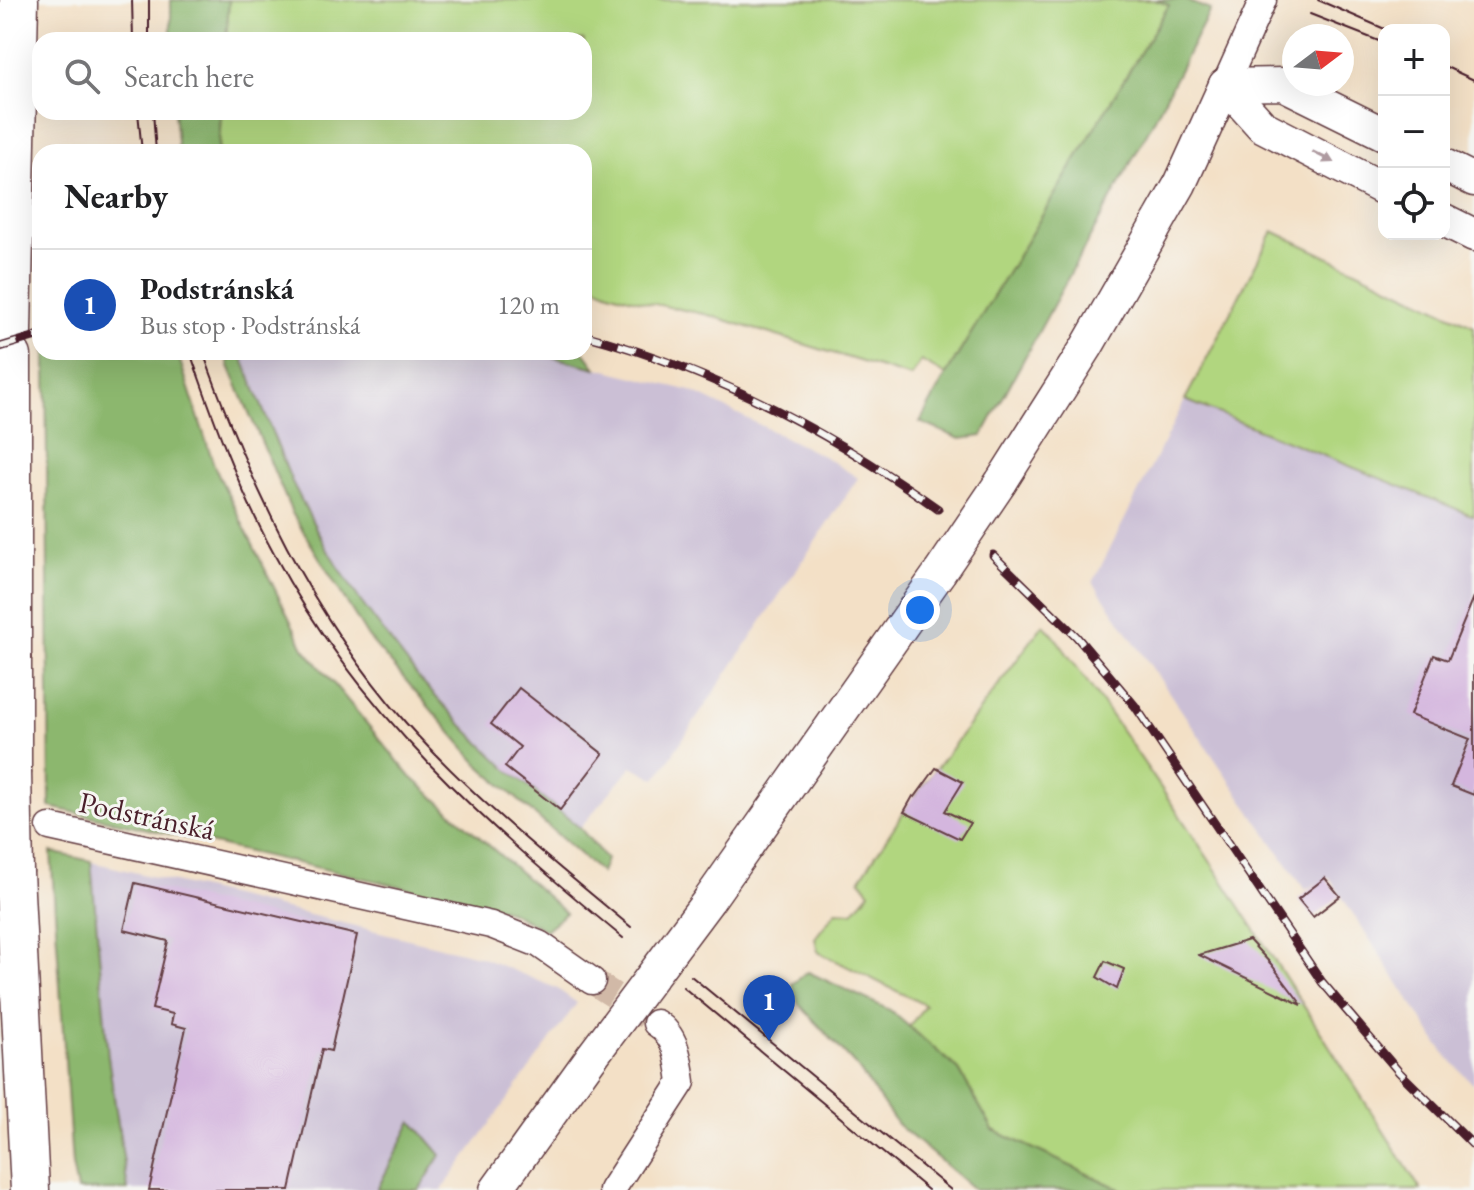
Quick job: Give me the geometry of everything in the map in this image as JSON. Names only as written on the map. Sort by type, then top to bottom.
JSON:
[{"type":"highway","points":[[19,0],[12,344],[12,771],[30,1190]]},
{"type":"highway","points":[[16,919],[44,1078],[54,1190]]},
{"type":"main road","points":[[1225,85],[1283,84],[1378,131]]},
{"type":"main road","points":[[1225,85],[1262,126],[1378,186]]},
{"type":"main road","points":[[496,1190],[709,900],[1001,482],[1086,348],[1180,184],[1225,85]]},
{"type":"main road","points":[[1450,168],[1474,180]]},
{"type":"main road","points":[[1450,223],[1474,235]]},
{"type":"street","points":[[1225,85],[1259,9]]},
{"type":"street","name":"Podstránská","points":[[50,827],[491,925],[539,944],[592,981]]},
{"type":"street","points":[[612,1190],[682,1082],[678,1053],[664,1028],[656,1023]]},
{"type":"shaded area","points":[[244,360],[565,360],[691,391],[827,458],[858,478],[656,779],[632,766],[580,828],[505,767],[421,681],[361,602],[325,546],[292,482]]},
{"type":"shaded area","points":[[1185,400],[1474,516],[1474,1085],[1444,1053],[1329,877],[1305,890],[1093,582]]},
{"type":"shaded area","points":[[51,852],[478,956],[556,988],[577,1003],[442,1190],[77,1190],[72,1165]]},
{"type":"green space","points":[[171,0],[229,0],[227,32],[171,32]]},
{"type":"green space","points":[[229,0],[1155,0],[1170,5],[946,375],[921,361],[911,377],[712,316],[627,297],[592,284],[592,144],[219,144],[221,120],[592,120],[592,32],[227,32]]},
{"type":"green space","points":[[1155,0],[1185,0],[1210,10],[1154,120],[982,436],[960,439],[920,422],[1169,5]]},
{"type":"green space","points":[[175,120],[220,120],[219,144],[177,144]]},
{"type":"green space","points":[[1273,231],[1474,326],[1474,516],[1185,400]]},
{"type":"green space","points":[[46,360],[180,360],[215,468],[304,648],[411,777],[566,913],[545,930],[509,911],[50,807]]},
{"type":"green space","points":[[228,360],[243,360],[292,482],[325,546],[361,602],[421,681],[466,729],[505,767],[580,828],[606,859],[601,873],[481,767],[368,637],[292,513]]},
{"type":"green space","points":[[565,360],[590,360],[596,368]]},
{"type":"green space","points":[[1043,625],[1101,701],[1195,839],[1421,1190],[1121,1190],[993,1130],[959,1070],[908,1028],[925,1005],[818,952],[815,938],[836,911],[853,912],[870,892],[860,879],[904,812]]},
{"type":"green space","points":[[51,852],[91,861],[108,1057],[128,1190],[77,1190],[72,1165]]},
{"type":"green space","points":[[808,972],[890,1010],[959,1070],[993,1130],[1122,1190],[975,1190],[897,1124],[857,1067],[798,1003],[792,984]]},
{"type":"green space","points":[[412,1121],[441,1155],[419,1190],[377,1190]]},
{"type":"building","points":[[1474,597],[1474,795],[1451,786],[1470,739],[1410,715],[1434,655],[1448,660]]},
{"type":"building","points":[[519,688],[603,754],[560,810],[505,767],[520,747],[491,724]]},
{"type":"building","points":[[936,768],[963,782],[945,811],[970,823],[960,839],[904,812]]},
{"type":"building","points":[[1325,878],[1340,896],[1313,917],[1298,899]]},
{"type":"building","points":[[135,883],[357,935],[331,1051],[322,1049],[290,1190],[149,1190],[186,1028],[171,1024],[173,1014],[152,1009],[168,941],[124,930]]},
{"type":"building","points":[[1249,940],[1271,964],[1302,1005],[1199,955]]},
{"type":"building","points":[[1105,961],[1124,969],[1117,989],[1097,977]]},
{"type":"tunnel","points":[[592,981],[646,1016]]},
{"type":"tram line","points":[[132,0],[133,32]]},
{"type":"tram line","points":[[149,0],[149,32]]},
{"type":"tram line","points":[[1318,0],[1378,26]]},
{"type":"tram line","points":[[1310,14],[1378,41]]},
{"type":"tram line","points":[[1450,69],[1474,80]]},
{"type":"tram line","points":[[139,120],[141,144]]},
{"type":"tram line","points":[[154,120],[155,144]]},
{"type":"tram line","points":[[193,360],[228,455],[261,530],[308,612],[345,666],[386,716],[474,808],[623,938]]},
{"type":"tram line","points":[[206,360],[263,500],[287,547],[341,638],[372,682],[459,778],[631,927]]},
{"type":"tram line","points":[[691,976],[951,1190]]},
{"type":"tram line","points":[[683,987],[928,1190]]},
{"type":"railway","points":[[0,347],[32,337]]},
{"type":"railway","points":[[592,337],[678,366],[768,406],[855,454],[938,509]]},
{"type":"railway","points":[[993,555],[1076,636],[1135,706],[1322,982],[1399,1072],[1474,1146]]},
{"type":"place","name":"Podstránská","points":[[769,1041]]}]
